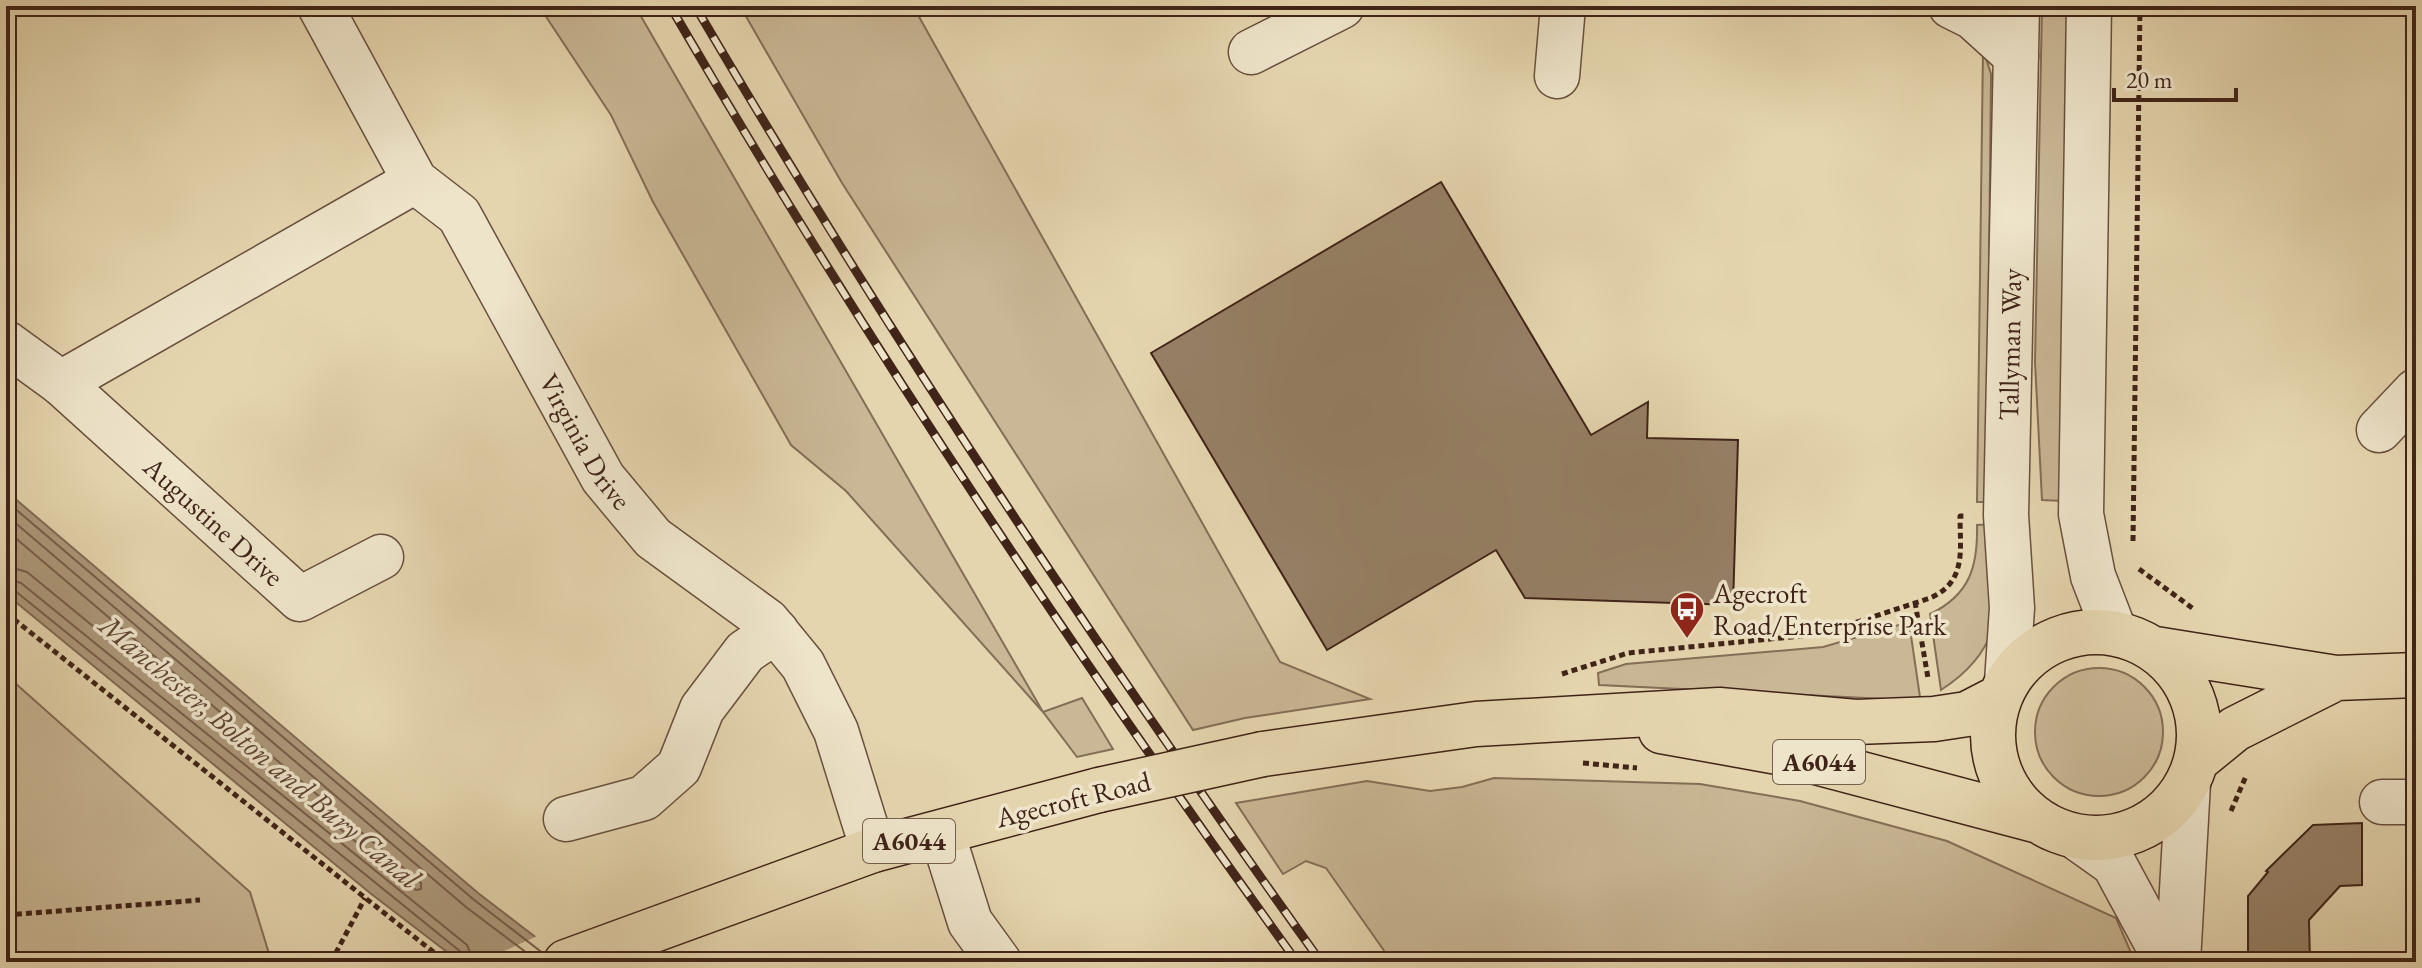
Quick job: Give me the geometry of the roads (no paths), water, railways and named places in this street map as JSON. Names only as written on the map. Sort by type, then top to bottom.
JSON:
[{"type":"main road","points":[[2336,678],[2235,729],[2193,772],[2168,809],[2141,829],[2098,839],[2076,837],[2035,820],[2011,795],[1996,765],[1992,731],[2002,690],[2027,658],[2053,641],[2083,632],[2115,633],[2155,649],[2336,678],[2416,675]]},
{"type":"main road","points":[[2155,649],[2174,666],[2188,687],[2197,710],[2200,736],[2193,772]]},
{"type":"main road","name":"Agecroft Road","points":[[566,962],[873,850],[1099,790],[1263,754],[1476,724],[1600,720],[1719,710],[1856,722],[1934,719],[1967,714],[2002,690]]},
{"type":"main road","name":"Agecroft Road","points":[[1600,720],[1778,752],[2035,820]]},
{"type":"street","name":"Virginia Drive","points":[[320,6],[415,181],[459,215],[603,478],[653,538],[776,631],[803,665],[822,696],[836,731],[873,850]]},
{"type":"street","points":[[1251,52],[1342,6]]},
{"type":"street","points":[[1557,76],[1563,6]]},
{"type":"street","points":[[1951,6],[1973,17],[2016,56]]},
{"type":"street","name":"Tallyman Way","points":[[2002,690],[2012,608],[2006,515],[2017,6]]},
{"type":"street","points":[[2089,6],[2081,514],[2093,576],[2115,633]]},
{"type":"street","points":[[61,383],[415,181]]},
{"type":"street","name":"Augustine Drive","points":[[6,343],[61,383],[300,599],[381,557]]},
{"type":"street","points":[[2379,430],[2416,391]]},
{"type":"street","points":[[566,819],[644,798],[679,767],[702,709],[745,652],[776,631]]},
{"type":"street","points":[[2178,962],[2193,772]]},
{"type":"street","points":[[942,833],[970,922],[999,962]]},
{"type":"street","points":[[2076,837],[2114,864],[2167,962]]},
{"type":"water","name":"Manchester, Bolton and Bury Canal","points":[[6,491],[478,893],[568,962],[460,962],[370,893],[6,594]]},
{"type":"railway","points":[[670,6],[818,251],[972,492],[1132,729],[1297,962]]},
{"type":"railway","points":[[695,6],[843,251],[997,491],[1157,728],[1321,962]]},
{"type":"place","name":"Agecroft Road/Enterprise Park","points":[[1687,640]]}]
